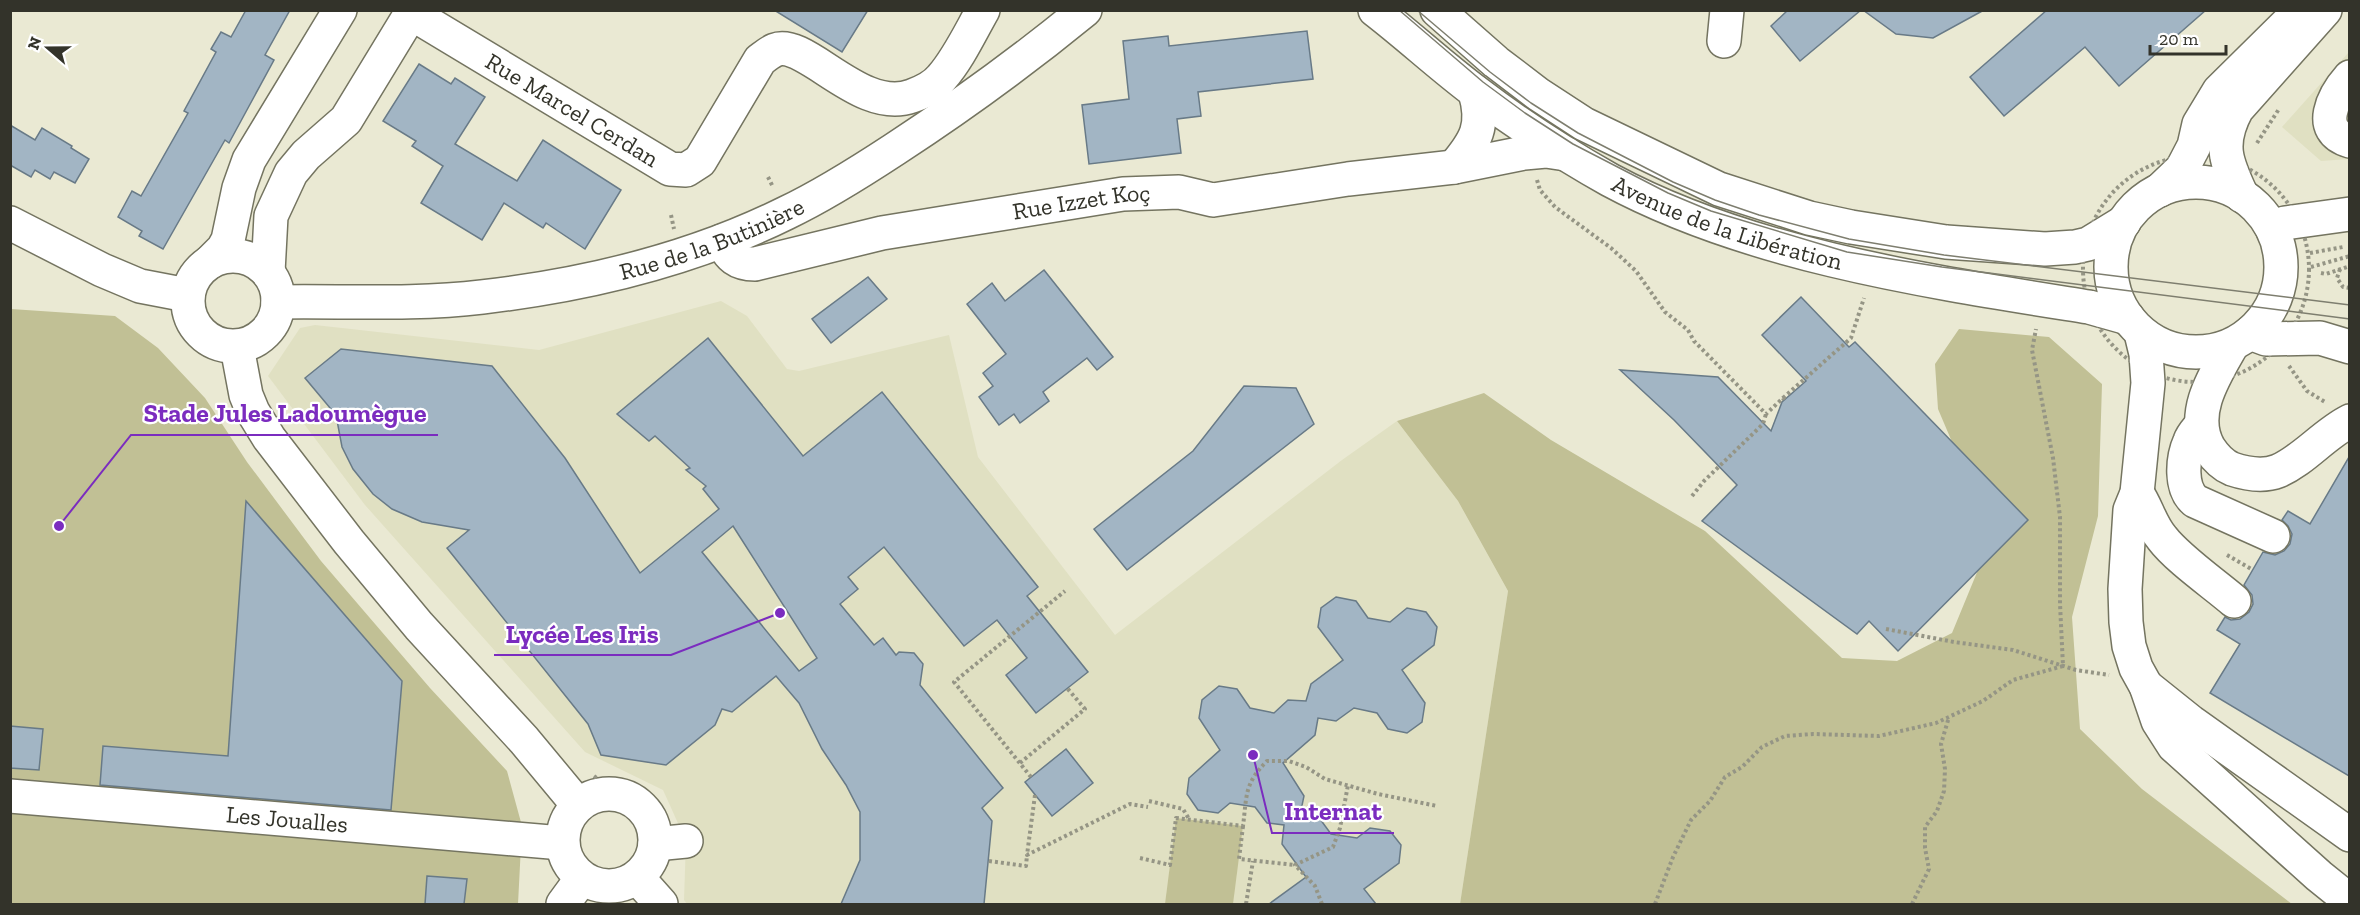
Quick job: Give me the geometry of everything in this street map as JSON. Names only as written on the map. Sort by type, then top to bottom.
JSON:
[{"type":"street","points":[[340,10],[249,160],[238,188],[228,240],[223,249],[199,271],[191,282],[188,309],[192,322],[210,341],[223,346],[237,347],[250,344],[270,327],[276,315],[271,216],[291,173],[306,154],[346,120],[412,12]]},
{"type":"street","name":"Rue Marcel Cerdan","points":[[412,12],[670,169],[686,170],[700,161],[760,60],[775,50],[792,49],[858,89],[880,99],[903,100],[924,92],[942,77],[983,10]]},
{"type":"street","name":"Rue de la Butinière","points":[[273,287],[404,302],[481,297],[558,286],[630,270],[722,241],[786,213],[845,181],[951,112],[1025,59],[1085,10]]},
{"type":"street","name":"Avenue de la Libération","points":[[1375,10],[1475,92],[1566,154],[1611,181],[1663,205],[1752,238],[1843,263],[2089,308],[2135,325]]},
{"type":"street","name":"Avenue de la Libération","points":[[1437,10],[1496,62],[1538,94],[1584,124],[1719,189],[1809,218],[1946,242],[2045,249],[2088,244],[2108,224]]},
{"type":"street","points":[[2301,10],[2219,91],[2199,124],[2194,146],[2182,169],[2160,190],[2108,224],[2115,243],[2113,276],[2115,289],[2135,325],[2146,354],[2148,383],[2137,492],[2130,510],[2126,589],[2128,634],[2158,721],[2174,746],[2349,901]]},
{"type":"street","points":[[2242,196],[2227,161],[2225,138],[2229,124],[2237,109],[2325,10]]},
{"type":"street","points":[[2349,77],[2338,90],[2330,108],[2330,124],[2334,132],[2349,141]]},
{"type":"street","points":[[1454,167],[1472,146],[1477,135],[1480,122],[1475,92]]},
{"type":"street","name":"Rue Izzet Koç","points":[[722,241],[728,254],[735,260],[743,264],[755,264],[882,233],[1123,194],[1179,192],[1213,200],[1348,179],[1454,167],[1524,153],[1546,151],[1566,154]]},
{"type":"street","points":[[2160,190],[2187,182],[2216,184],[2242,196],[2253,205],[2272,228],[2280,261],[2280,279],[2269,309],[2241,339],[2208,392],[2202,409],[2201,424],[2204,439],[2214,456],[2227,467],[2244,473],[2265,474],[2278,471],[2298,459],[2333,429],[2343,412]]},
{"type":"street","points":[[2272,228],[2285,223],[2349,214]]},
{"type":"street","points":[[10,224],[102,270],[140,286],[188,295]]},
{"type":"street","points":[[210,262],[234,255],[247,258],[259,264],[273,287]]},
{"type":"street","points":[[2135,325],[2174,350],[2193,354],[2214,352],[2241,339],[2266,339],[2284,348],[2319,338],[2349,347]]},
{"type":"street","points":[[237,347],[246,395],[253,412],[269,438],[349,542],[418,626],[524,740],[578,805]]},
{"type":"street","points":[[2201,424],[2190,441],[2185,462],[2184,481],[2188,495],[2195,501],[2273,536]]},
{"type":"street","points":[[2137,492],[2146,505],[2153,526],[2163,540],[2234,601]]},
{"type":"street","points":[[2141,677],[2191,722],[2349,835]]},
{"type":"street","points":[[605,794],[620,795],[632,800],[650,819],[654,831],[670,843],[652,856],[646,868],[637,877],[624,885],[610,887],[595,885],[572,869],[565,856],[562,843],[564,829],[578,805],[605,794]]},
{"type":"street","name":"Les Joualles","points":[[10,796],[562,843]]},
{"type":"street","points":[[637,877],[661,904]]},
{"type":"street","points":[[563,904],[582,878]]},
{"type":"path","points":[[2253,152],[2280,107]]},
{"type":"path","points":[[1534,175],[1540,190],[1555,207],[1611,248],[1636,271],[1665,312],[1688,330],[1694,341],[1766,414]]},
{"type":"path","points":[[2086,225],[2108,224]]},
{"type":"path","points":[[2343,412],[2307,391],[2284,348],[2299,313],[2310,278],[2310,253],[2349,245]]},
{"type":"path","points":[[2311,267],[2349,256]]},
{"type":"path","points":[[2321,273],[2326,274],[2349,266]]},
{"type":"path","points":[[2340,269],[2337,278],[2343,287],[2349,288]]},
{"type":"path","points":[[1692,496],[1704,481],[1763,424],[1766,414],[1851,338],[1864,298]]},
{"type":"path","points":[[2035,329],[2032,350],[2052,458],[2060,517],[2063,666]]},
{"type":"path","points":[[1031,777],[954,682],[1065,591]]},
{"type":"path","points":[[1886,629],[2013,650],[2063,666],[2106,676],[2141,677]]},
{"type":"path","points":[[1655,904],[1690,820],[1710,801],[1725,777],[1742,767],[1762,747],[1785,736],[1813,734],[1879,736],[1936,723],[1983,701],[2013,680],[2063,666]]},
{"type":"path","points":[[1020,763],[1085,709],[1067,688]]},
{"type":"path","points":[[1912,904],[1929,870],[1925,848],[1925,827],[1937,811],[1944,791],[1945,769],[1941,744],[1949,717]]},
{"type":"path","points":[[1348,785],[1340,828],[1333,847],[1295,866],[1239,859],[1247,793],[1253,775],[1267,761],[1289,761],[1306,767],[1325,779],[1437,806]]},
{"type":"path","points":[[989,861],[1026,866],[1035,795]]},
{"type":"path","points":[[1027,855],[1130,804],[1183,809],[1189,819]]},
{"type":"path","points":[[1140,858],[1170,865],[1176,818],[1243,826]]},
{"type":"path","points":[[1246,904],[1254,861]]},
{"type":"path","points":[[1295,866],[1315,886],[1322,904]]},
{"type":"shaded area","points":[[2349,52],[2349,159],[2321,161],[2282,127]]},
{"type":"shaded area","points":[[721,301],[747,316],[787,369],[799,371],[949,335],[978,457],[1115,635],[1342,460],[1397,421],[1458,501],[1508,591],[1460,904],[687,904],[684,900],[686,841],[663,790],[585,752],[365,505],[268,376],[300,328],[315,325],[539,350]]},
{"type":"shaded area","points":[[11,309],[115,316],[158,348],[205,398],[247,462],[321,561],[430,688],[507,771],[522,826],[518,904],[11,904]]},
{"type":"shaded area","points":[[1959,329],[2049,337],[2102,384],[2098,516],[2072,617],[2080,729],[2142,789],[2292,904],[1460,904],[1508,591],[1458,501],[1397,421],[1484,393],[1551,440],[1705,531],[1842,658],[1897,661],[1952,633],[1992,536],[1938,409],[1935,364]]},
{"type":"shaded area","points":[[1176,818],[1243,826],[1233,904],[1165,904]]},
{"type":"building","points":[[246,10],[290,10],[265,55],[274,60],[229,143],[225,140],[163,249],[139,236],[142,231],[118,217],[132,191],[141,196],[188,113],[184,111],[216,52],[211,49],[221,32],[231,37]]},
{"type":"building","points":[[774,10],[868,10],[842,52]]},
{"type":"building","points":[[1788,10],[1861,10],[1800,61],[1771,26]]},
{"type":"building","points":[[1863,10],[1984,10],[1933,38],[1896,34]]},
{"type":"building","points":[[2047,10],[2206,10],[2119,86],[2085,47],[2004,116],[1970,77]]},
{"type":"building","points":[[1307,31],[1313,79],[1198,92],[1201,116],[1177,119],[1181,153],[1089,164],[1082,105],[1129,99],[1123,41],[1168,36],[1169,46]]},
{"type":"building","points":[[419,64],[451,84],[455,78],[485,97],[455,144],[517,181],[543,140],[621,190],[585,249],[546,223],[543,228],[504,203],[482,240],[421,203],[443,166],[412,146],[416,141],[383,121]]},
{"type":"building","points":[[10,125],[35,140],[42,128],[89,159],[75,183],[54,172],[50,179],[35,170],[31,177],[10,165]]},
{"type":"building","points":[[1044,270],[1113,357],[1097,370],[1087,358],[1043,392],[1049,401],[1020,423],[1014,414],[999,425],[979,397],[993,386],[983,373],[1006,354],[967,304],[992,283],[1005,301]]},
{"type":"building","points":[[868,277],[887,299],[831,343],[812,319]]},
{"type":"building","points":[[1801,297],[1849,347],[1855,342],[2028,520],[1898,651],[1869,621],[1857,634],[1702,521],[1737,485],[1674,420],[1620,370],[1718,377],[1771,431],[1782,402],[1806,381],[1762,335]]},
{"type":"building","points":[[708,338],[803,456],[882,392],[1038,587],[1027,596],[1088,672],[1036,713],[1006,675],[1027,658],[997,620],[964,646],[884,547],[848,577],[858,589],[840,604],[874,645],[883,638],[896,655],[899,652],[914,653],[923,664],[920,685],[1003,788],[982,808],[992,821],[984,904],[841,904],[860,860],[860,812],[846,785],[822,749],[799,703],[776,676],[732,712],[722,709],[715,725],[666,765],[601,755],[588,724],[447,548],[469,530],[422,522],[392,509],[373,494],[353,469],[342,447],[336,415],[305,378],[341,349],[492,366],[565,458],[640,573],[719,509],[703,489],[706,486],[686,470],[690,468],[655,436],[649,441],[617,414]],"holes":[[[733,526],[817,658],[799,671],[702,552]]]},
{"type":"building","points":[[1244,386],[1296,388],[1314,424],[1127,570],[1094,529],[1193,451]]},
{"type":"building","points":[[2349,457],[2349,776],[2210,693],[2240,644],[2217,630],[2225,617],[2231,620],[2240,619],[2249,612],[2253,604],[2252,595],[2244,585],[2263,552],[2275,555],[2284,551],[2290,544],[2292,534],[2282,520],[2288,511],[2310,524]]},
{"type":"building","points":[[246,501],[402,681],[391,810],[100,785],[103,746],[228,756]]},
{"type":"building","points":[[1336,597],[1356,601],[1368,618],[1390,622],[1407,608],[1426,612],[1437,627],[1434,645],[1402,670],[1425,703],[1422,722],[1407,733],[1388,729],[1377,713],[1354,708],[1336,721],[1318,718],[1315,735],[1283,763],[1304,796],[1300,815],[1320,819],[1331,834],[1357,838],[1370,828],[1390,831],[1401,845],[1399,863],[1364,889],[1376,904],[1269,904],[1306,877],[1282,844],[1284,825],[1267,823],[1255,807],[1230,803],[1218,813],[1198,810],[1187,794],[1189,778],[1220,750],[1199,718],[1202,700],[1219,686],[1237,689],[1250,708],[1274,713],[1288,700],[1306,701],[1311,684],[1343,660],[1318,627],[1321,608]]},
{"type":"building","points":[[10,726],[43,729],[39,770],[10,768]]},
{"type":"building","points":[[1066,749],[1093,783],[1052,816],[1025,782]]},
{"type":"building","points":[[427,876],[467,879],[464,904],[425,904]]},
{"type":"tram line","points":[[1399,10],[1483,82],[1573,144],[1668,193],[1711,211],[1847,252],[1942,267],[2350,319]]},
{"type":"tram line","points":[[1417,10],[1490,72],[1531,103],[1578,133],[1673,182],[1759,215],[1849,239],[1944,255],[2350,305]]},
{"type":"place","name":"Stade Jules Ladoumègue","points":[[59,526]]},
{"type":"place","name":"Lycée Les Iris","points":[[780,613]]},
{"type":"place","name":"Internat","points":[[1253,755]]}]
